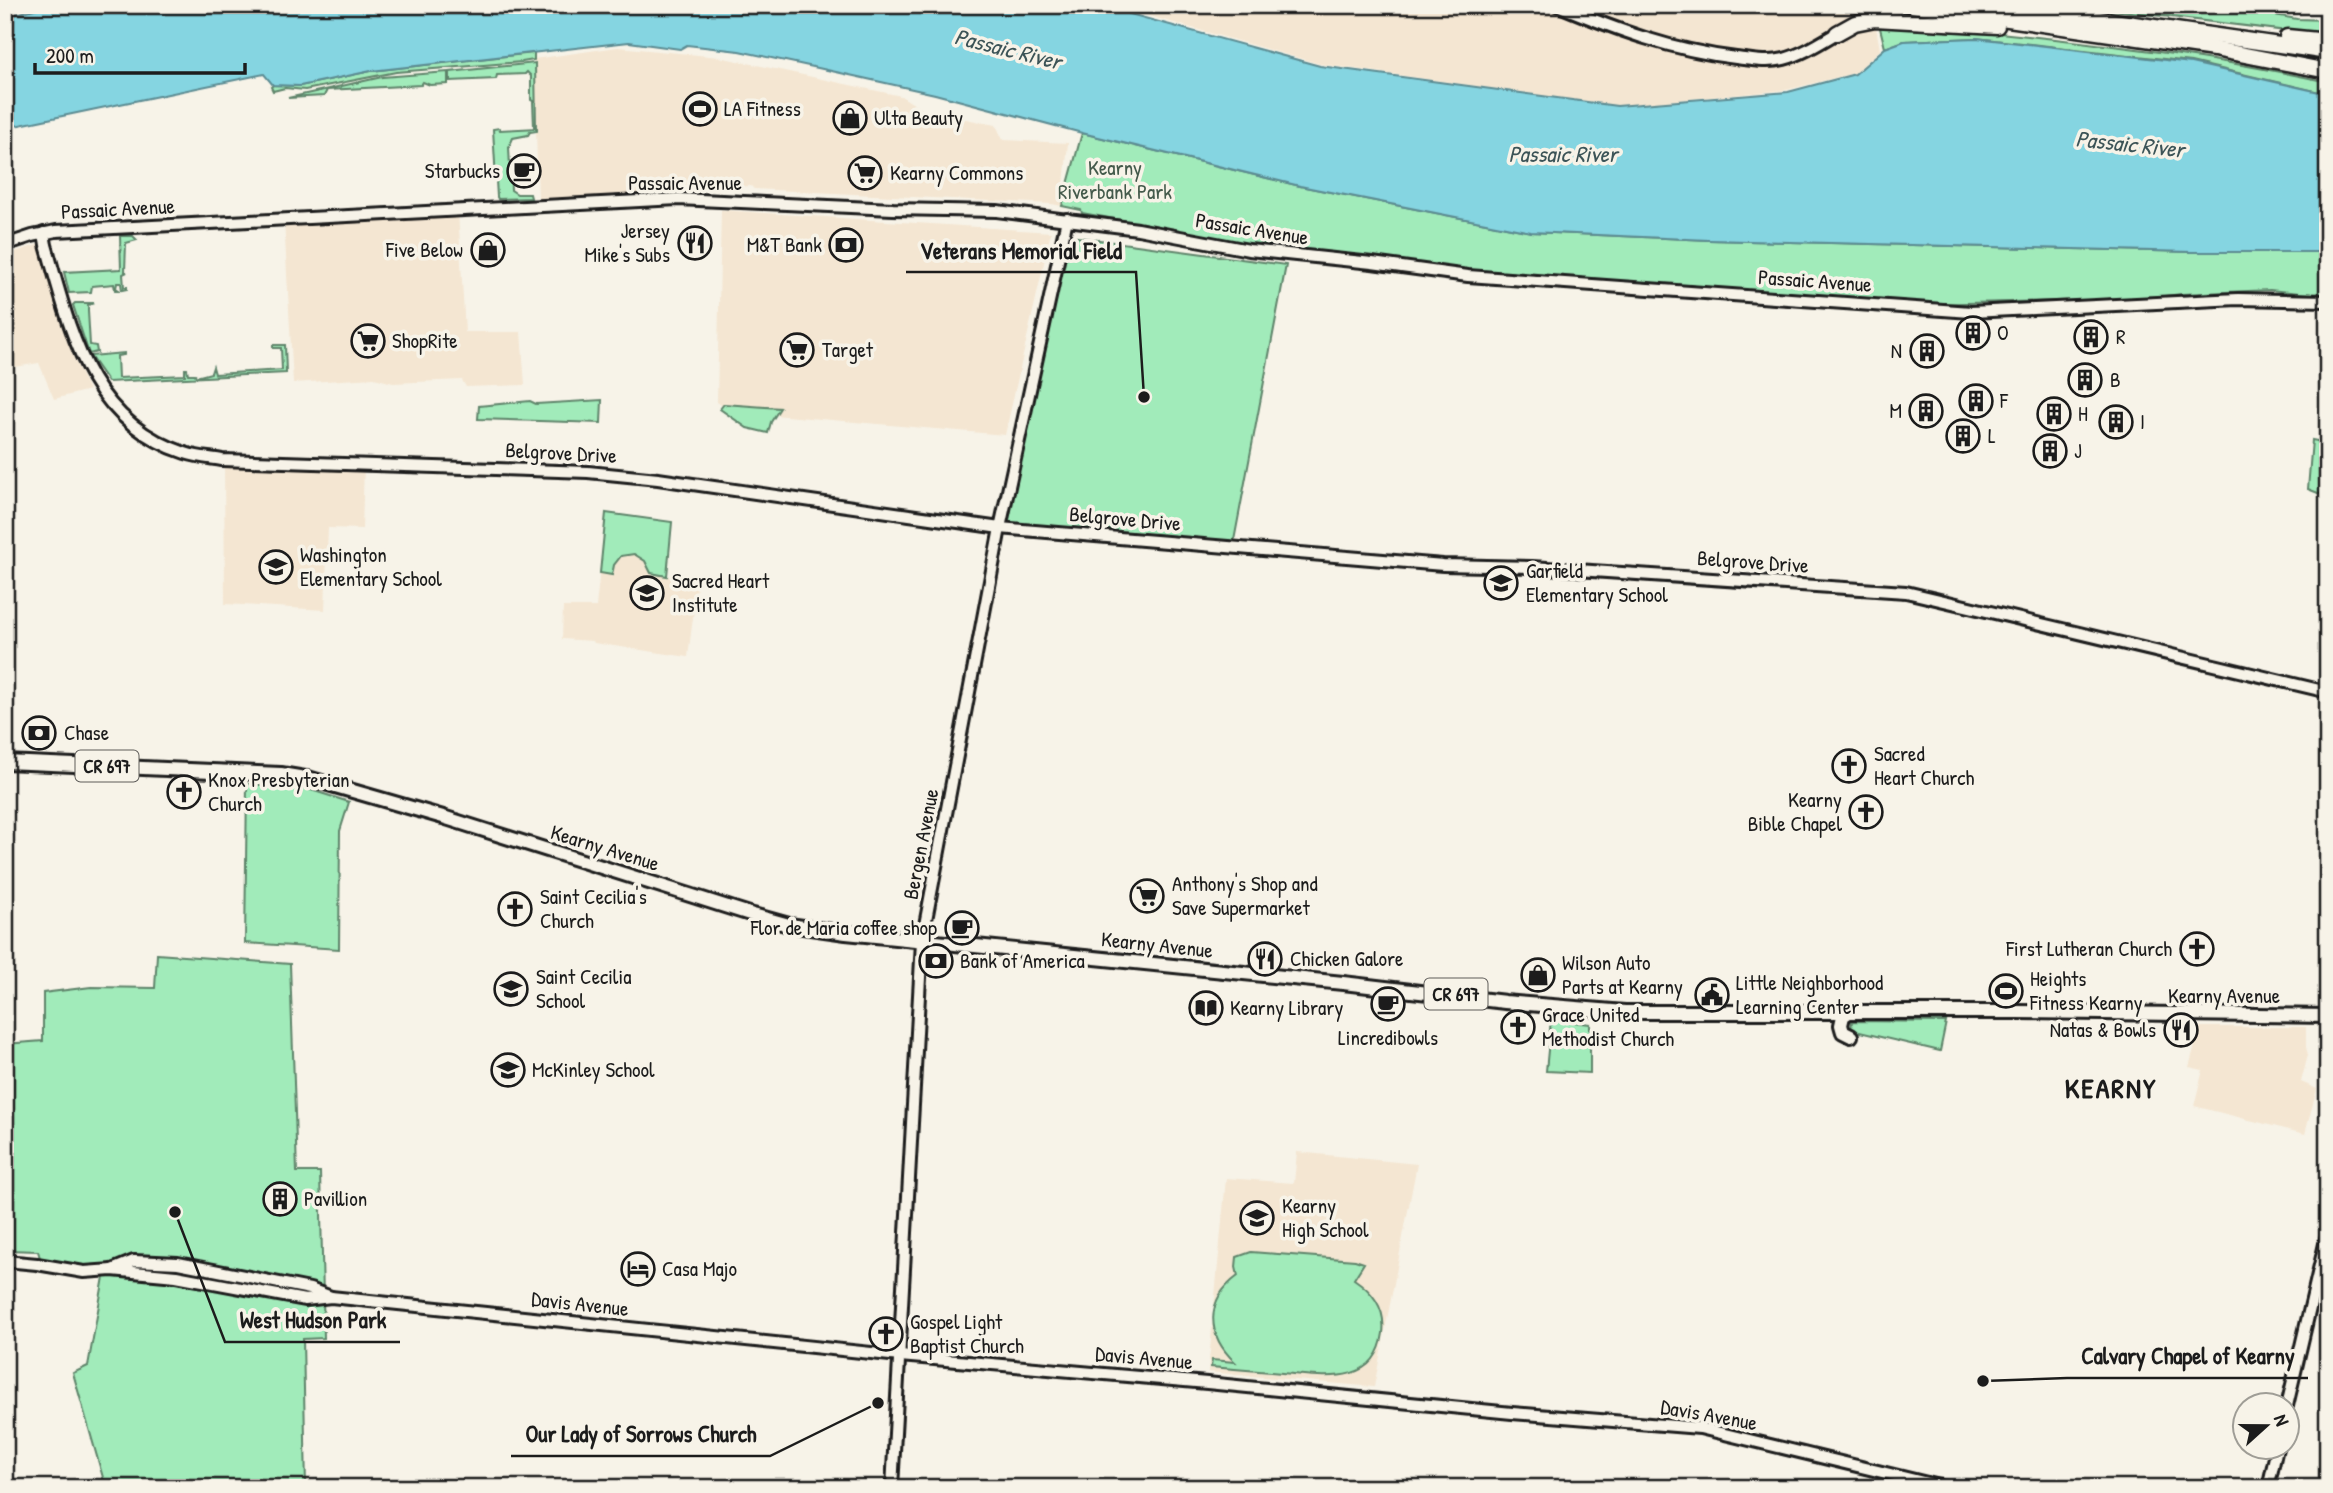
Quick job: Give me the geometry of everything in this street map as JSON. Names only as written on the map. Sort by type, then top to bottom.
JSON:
[{"type":"highway","points":[[1911,5],[2251,55],[2328,71]]},
{"type":"highway","points":[[2002,5],[2328,52]]},
{"type":"highway","points":[[1837,33],[1855,23],[1885,19],[2150,40]]},
{"type":"highway","points":[[2165,28],[2328,41]]},
{"type":"main road","name":"Kearny Avenue","points":[[5,762],[281,775],[311,779],[443,817],[753,915],[789,925],[846,933],[1443,993],[1505,1002],[1625,1012],[2328,1016]]},
{"type":"main road","points":[[1849,1012],[1843,1016],[1841,1025],[1843,1032],[1851,1036]]},
{"type":"street","points":[[1557,5],[1655,43],[1698,53],[1753,60],[1783,60],[1807,51],[1837,33]]},
{"type":"street","name":"Passaic Avenue","points":[[5,245],[44,233],[678,199],[997,211],[1138,229],[1249,250],[1468,276],[1971,312],[2238,299],[2328,301]]},
{"type":"street","name":"Bergen Avenue","points":[[892,1488],[922,941],[1000,528],[1067,219]]},
{"type":"street","name":"Belgrove Drive","points":[[44,233],[68,322],[78,351],[96,385],[120,415],[156,441],[187,454],[222,460],[588,472],[658,479],[1000,528],[1443,565],[1532,567],[1906,592],[2328,692]]},
{"type":"street","points":[[2290,1392],[2328,1231]]},
{"type":"street","name":"Davis Avenue","points":[[5,1261],[84,1272],[112,1270],[134,1261],[178,1263],[316,1290],[331,1297],[900,1356],[1699,1428],[1948,1488]]},
{"type":"street","points":[[2268,1488],[2274,1462]]},
{"type":"shaded area","points":[[1110,5],[1825,5],[1874,16],[1880,50],[1855,73],[1786,90],[1617,106],[1320,64]]},
{"type":"shaded area","points":[[618,47],[719,57],[901,96],[925,111],[996,125],[1003,140],[1068,143],[1062,206],[754,189],[751,186],[538,200],[534,59]]},
{"type":"shaded area","points":[[721,210],[1051,232],[1005,435],[729,411],[717,402]]},
{"type":"shaded area","points":[[458,211],[465,332],[521,332],[525,385],[466,387],[462,380],[393,383],[374,378],[293,383],[284,220]]},
{"type":"shaded area","points":[[40,244],[60,318],[75,361],[89,390],[54,399],[39,363],[9,368],[5,333],[5,255]]},
{"type":"shaded area","name":"Washington Elementary School","points":[[224,462],[364,465],[362,529],[328,528],[325,610],[225,604]]},
{"type":"shaded area","name":"Sacred Heart Institute","points":[[606,513],[672,522],[667,576],[698,578],[688,657],[593,641],[562,639],[563,607],[596,607]]},
{"type":"shaded area","points":[[2200,1027],[2306,1027],[2308,1055],[2301,1082],[2317,1089],[2305,1134],[2194,1106],[2203,1070],[2189,1067]]},
{"type":"shaded area","points":[[1297,1152],[1417,1164],[1374,1387],[1208,1372],[1226,1178],[1294,1183]]},
{"type":"green space","points":[[2072,5],[2217,5],[2297,19],[2328,20],[2328,36]]},
{"type":"green space","points":[[1879,24],[2015,35],[2212,60],[2328,82],[2328,94],[2191,62],[1976,38],[1904,41],[1885,48]]},
{"type":"green space","points":[[534,53],[534,60],[522,62],[396,72],[305,90],[285,88],[273,91],[271,87],[300,86],[371,71]]},
{"type":"green space","points":[[535,63],[536,127],[531,100],[531,76],[527,72],[497,75],[496,79],[450,81],[450,72]]},
{"type":"green space","points":[[448,72],[448,84],[430,85],[423,82],[421,85],[327,90],[324,96],[288,98],[382,77]]},
{"type":"green space","points":[[537,128],[537,131],[528,135],[513,138],[509,147],[511,190],[517,194],[530,194],[531,198],[497,197],[493,129]]},
{"type":"green space","name":"Kearny Riverbank Park","points":[[1082,133],[1300,186],[1531,232],[1709,240],[2192,252],[2328,252],[2328,296],[2270,290],[2139,299],[1922,304],[1422,266],[1295,252],[1082,213],[1081,210],[1062,206]]},
{"type":"green space","points":[[1062,235],[1286,265],[1233,546],[997,529]]},
{"type":"green space","points":[[120,236],[133,236],[137,240],[126,243],[127,272],[123,274],[124,287],[127,289],[122,290],[121,283],[117,283],[116,288],[119,290],[115,290],[114,284],[92,286],[91,292],[69,293],[64,272],[121,269]]},
{"type":"green space","points":[[94,303],[88,305],[90,345],[96,346],[97,352],[89,354],[73,305]]},
{"type":"green space","points":[[273,345],[285,345],[286,373],[108,382],[90,356],[124,353],[117,356],[118,378],[185,375],[185,369],[188,374],[195,374],[196,377],[211,373],[213,367],[215,374],[282,370],[281,348],[273,348]]},
{"type":"green space","points":[[602,400],[601,423],[478,419],[479,406],[530,401],[536,404]]},
{"type":"green space","points":[[724,404],[780,408],[768,433],[747,428],[720,409]]},
{"type":"green space","points":[[2312,440],[2328,443],[2328,497],[2308,489]]},
{"type":"green space","points":[[606,513],[672,522],[667,576],[651,573],[645,561],[634,554],[621,556],[614,565],[612,575],[600,573]]},
{"type":"green space","points":[[247,784],[305,788],[349,802],[340,831],[339,949],[245,943]]},
{"type":"green space","points":[[157,954],[290,964],[297,1172],[320,1172],[324,1338],[303,1339],[306,1488],[106,1488],[73,1373],[88,1366],[104,1277],[44,1272],[38,1251],[7,1250],[5,1245],[5,1044],[43,1041],[43,993],[91,987],[155,988]]},
{"type":"green space","points":[[1551,1019],[1590,1024],[1590,1073],[1546,1071]]},
{"type":"green space","points":[[1852,1021],[1946,1022],[1940,1051],[1851,1030]]},
{"type":"green space","points":[[1251,1252],[1355,1260],[1364,1263],[1354,1279],[1367,1289],[1376,1302],[1383,1324],[1378,1351],[1370,1363],[1358,1371],[1329,1376],[1211,1367],[1212,1360],[1235,1362],[1219,1341],[1213,1318],[1220,1296],[1227,1285],[1238,1276],[1237,1257]]},
{"type":"water","name":"Passaic River","points":[[49,5],[1097,5],[1320,66],[1617,106],[1788,92],[1855,74],[1885,48],[1904,41],[1976,38],[2191,63],[2328,94],[2328,252],[2192,252],[1709,240],[1531,232],[1300,186],[935,94],[818,68],[739,51],[687,45],[680,49],[629,42],[371,71],[300,86],[273,85],[264,74],[5,128],[5,17]]},
{"type":"place","name":"LA Fitness","points":[[700,109]]},
{"type":"place","name":"Ulta Beauty","points":[[850,118]]},
{"type":"place","name":"Starbucks","points":[[524,171]]},
{"type":"place","name":"Kearny Commons","points":[[865,173]]},
{"type":"place","name":"Jersey Mike's Subs","points":[[695,243]]},
{"type":"place","name":"M&T Bank","points":[[846,245]]},
{"type":"place","name":"Five Below","points":[[488,250]]},
{"type":"place","name":"O","points":[[1973,333]]},
{"type":"place","name":"R","points":[[2091,337]]},
{"type":"place","name":"ShopRite","points":[[368,341]]},
{"type":"place","name":"Target","points":[[797,350]]},
{"type":"place","name":"N","points":[[1927,351]]},
{"type":"place","name":"B","points":[[2085,380]]},
{"type":"place","name":"Veterans Memorial Field","points":[[1144,397]]},
{"type":"place","name":"F","points":[[1976,401]]},
{"type":"place","name":"M","points":[[1926,411]]},
{"type":"place","name":"H","points":[[2054,414]]},
{"type":"place","name":"I","points":[[2116,422]]},
{"type":"place","name":"L","points":[[1963,436]]},
{"type":"place","name":"J","points":[[2050,451]]},
{"type":"place","name":"Washington Elementary School","points":[[276,567]]},
{"type":"place","name":"Garfield Elementary School","points":[[1501,583]]},
{"type":"place","name":"Sacred Heart Institute","points":[[647,593]]},
{"type":"place","name":"Chase","points":[[39,733]]},
{"type":"place","name":"Sacred Heart Church","points":[[1849,766]]},
{"type":"place","name":"Knox Presbyterian Church","points":[[184,792]]},
{"type":"place","name":"Kearny Bible Chapel","points":[[1866,812]]},
{"type":"place","name":"Anthony's Shop and Save Supermarket","points":[[1147,896]]},
{"type":"place","name":"Saint Cecilia's Church","points":[[515,909]]},
{"type":"place","name":"Flor de Maria coffee shop","points":[[962,928]]},
{"type":"place","name":"First Lutheran Church","points":[[2197,949]]},
{"type":"place","name":"Chicken Galore","points":[[1265,959]]},
{"type":"place","name":"Bank of America","points":[[936,961]]},
{"type":"place","name":"Wilson Auto Parts at Kearny","points":[[1538,975]]},
{"type":"place","name":"Saint Cecilia School","points":[[511,989]]},
{"type":"place","name":"Heights Fitness Kearny","points":[[2006,991]]},
{"type":"place","name":"Little Neighborhood Learning Center","points":[[1712,995]]},
{"type":"place","name":"Lincredibowls","points":[[1388,1004]]},
{"type":"place","name":"Kearny Library","points":[[1206,1008]]},
{"type":"place","name":"Grace United Methodist Church","points":[[1518,1027]]},
{"type":"place","name":"Natas & Bowls","points":[[2181,1030]]},
{"type":"place","name":"McKinley School","points":[[508,1070]]},
{"type":"place","name":"Pavillion","points":[[280,1199]]},
{"type":"place","name":"West Hudson Park","points":[[175,1212]]},
{"type":"place","name":"Kearny High School","points":[[1257,1218]]},
{"type":"place","name":"Casa Majo","points":[[638,1269]]},
{"type":"place","name":"Gospel Light Baptist Church","points":[[886,1334]]},
{"type":"place","name":"Calvary Chapel of Kearny","points":[[1983,1381]]},
{"type":"place","name":"Our Lady of Sorrows Church","points":[[878,1403]]},
{"type":"district","name":"KEARNY","points":[[2111,1088]]}]
